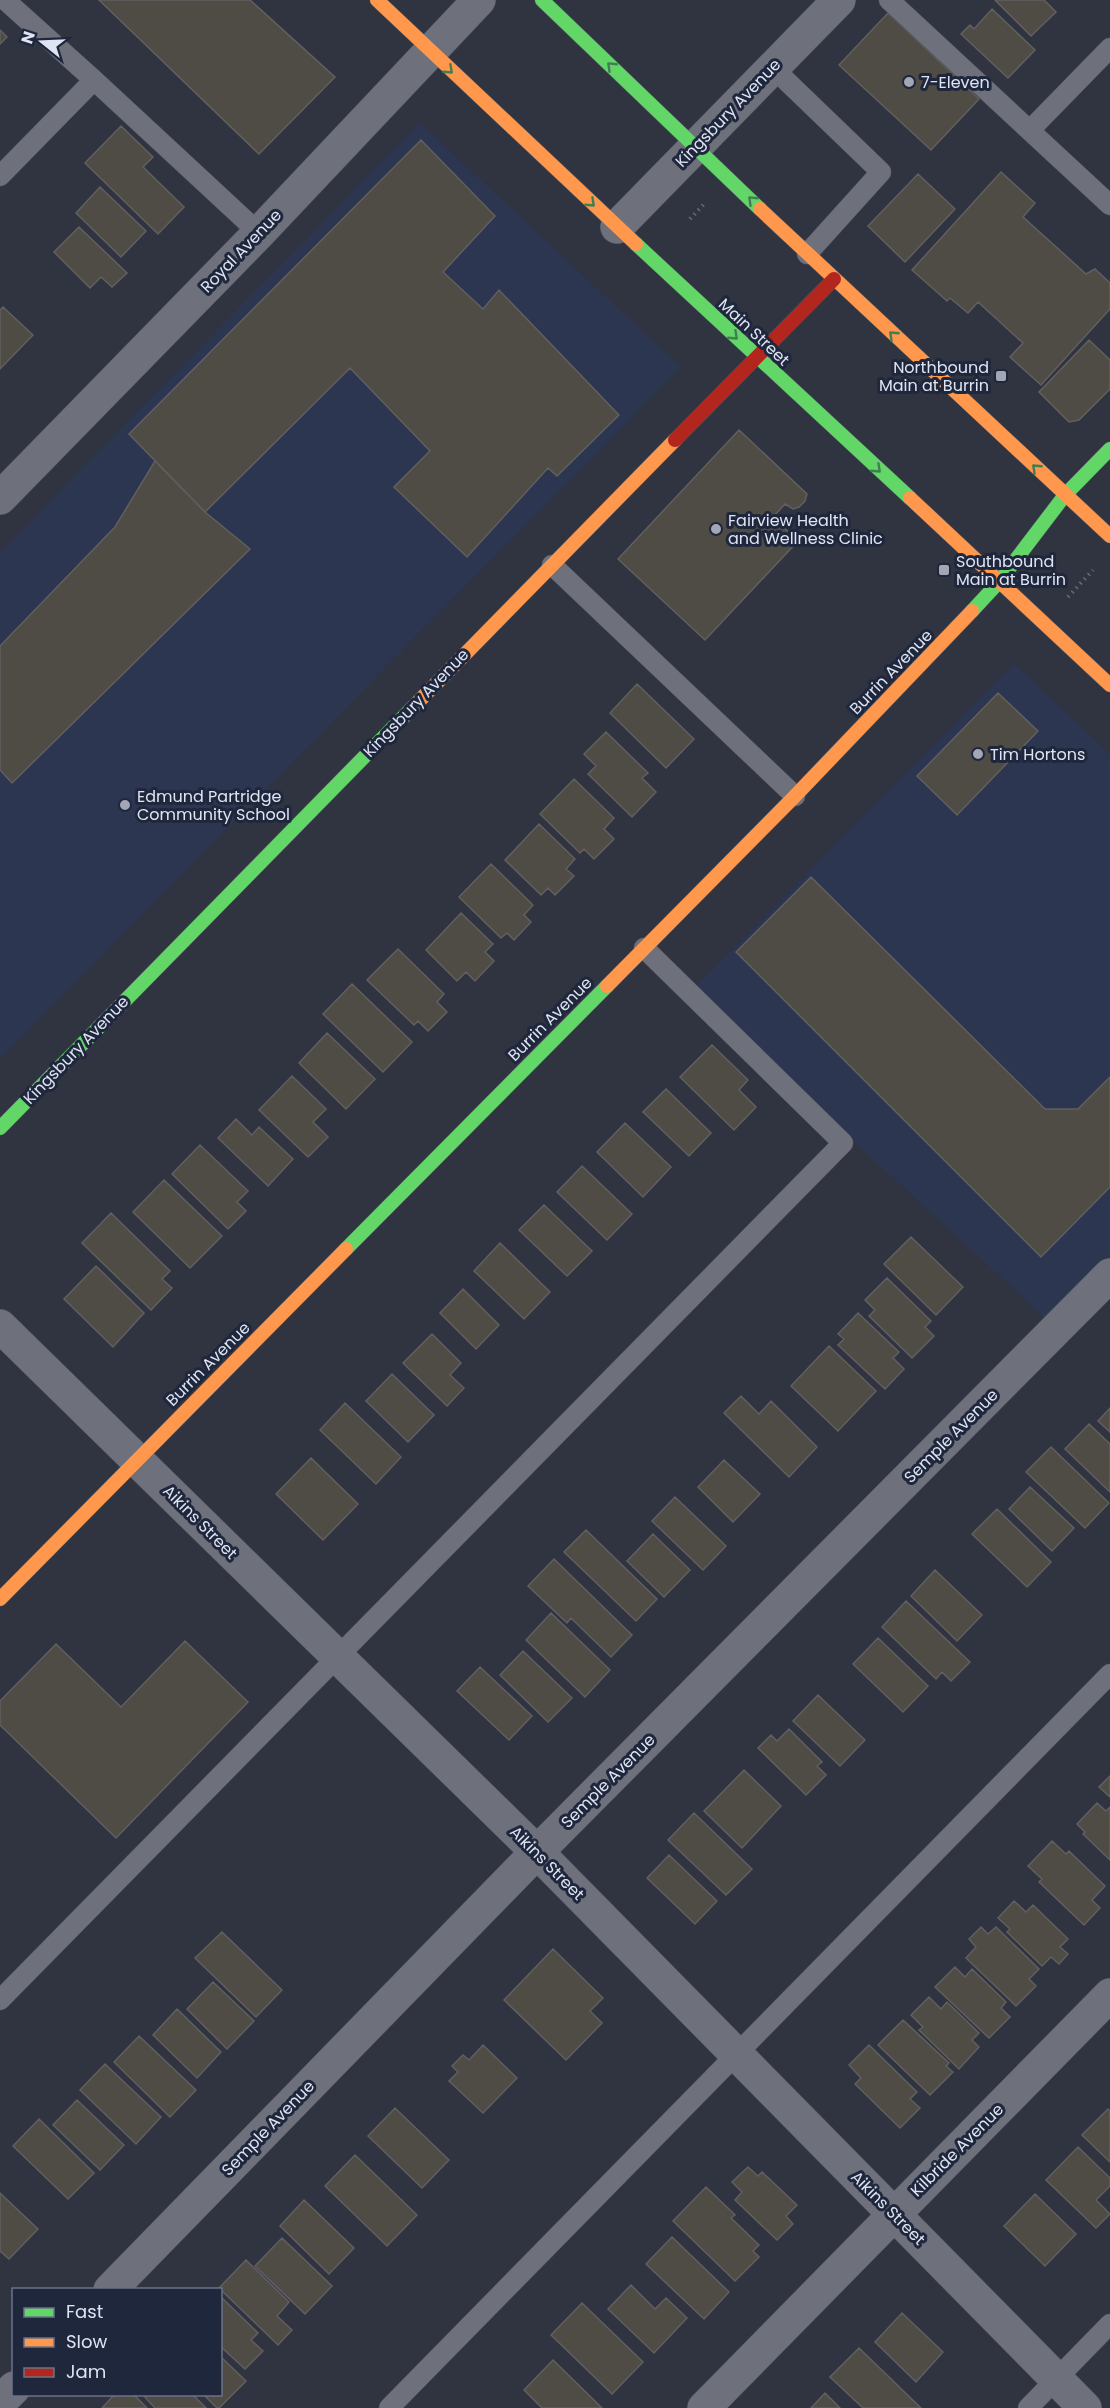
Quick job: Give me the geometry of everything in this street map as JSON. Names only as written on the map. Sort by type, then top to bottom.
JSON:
[{"type":"street","name":"Main Street","points":[[377,0],[429,52],[1110,685]]},
{"type":"street","name":"Royal Avenue","points":[[0,498],[259,233],[479,0]]},
{"type":"street","points":[[542,0],[807,254],[1110,536]]},
{"type":"street","name":"Kingsbury Avenue","points":[[617,227],[839,0]]},
{"type":"street","name":"Kingsbury Avenue","points":[[0,1128],[834,279]]},
{"type":"street","name":"Burrin Avenue","points":[[0,1599],[795,796],[998,583],[1065,495],[1110,449]]},
{"type":"street","name":"Semple Avenue","points":[[111,2288],[537,1852],[1110,1275]]},
{"type":"street","name":"Aikins Street","points":[[0,1326],[537,1852],[1085,2408]]},
{"type":"street","name":"Kilbride Avenue","points":[[704,2408],[1110,1995]]},
{"type":"street","points":[[0,2402],[12,2390]]},
{"type":"lane","points":[[5,0],[259,233]]},
{"type":"lane","points":[[889,0],[1110,205]]},
{"type":"lane","points":[[1030,130],[1110,48]]},
{"type":"lane","points":[[772,67],[881,172],[807,254]]},
{"type":"lane","points":[[0,176],[94,80]]},
{"type":"lane","points":[[552,565],[795,796]]},
{"type":"lane","points":[[0,2000],[843,1143],[644,948]]},
{"type":"lane","points":[[389,2408],[1110,1674]]},
{"type":"lane","points":[[1028,2408],[1110,2324]]},
{"type":"path","points":[[690,219],[709,198]]},
{"type":"path","points":[[1068,597],[1093,570]]},
{"type":"shaded area","name":"Edmund Partridge Community School","points":[[420,123],[681,367],[0,1059],[0,552]]},
{"type":"shaded area","points":[[1014,664],[1110,754],[1110,1275],[1057,1329],[691,991]]},
{"type":"building","points":[[99,0],[250,0],[335,77],[259,154]]},
{"type":"building","points":[[995,0],[1044,0],[1056,12],[1031,36]]},
{"type":"building","points":[[992,9],[1035,50],[1008,78],[961,34],[970,25],[974,29]]},
{"type":"building","name":"7-Eleven","points":[[888,13],[979,99],[931,150],[839,65]]},
{"type":"building","points":[[0,30],[7,37],[0,44]]},
{"type":"building","points":[[121,126],[153,157],[143,167],[184,207],[158,234],[85,163]]},
{"type":"building","points":[[421,140],[495,216],[443,272],[483,309],[499,290],[619,415],[557,476],[548,468],[467,557],[394,487],[430,451],[350,368],[205,512],[129,434]]},
{"type":"building","points":[[1001,172],[1035,203],[1023,217],[1086,274],[1095,269],[1110,283],[1110,309],[1041,385],[1010,357],[1023,343],[978,302],[968,313],[950,298],[947,301],[912,270]]},
{"type":"building","points":[[918,174],[955,209],[905,262],[868,226]]},
{"type":"building","points":[[100,187],[146,231],[121,257],[76,213]]},
{"type":"building","points":[[79,227],[127,273],[112,287],[101,277],[90,288],[54,252]]},
{"type":"building","points":[[3,307],[33,335],[0,369],[0,310]]},
{"type":"building","points":[[1089,340],[1110,360],[1110,389],[1079,420],[1069,422],[1039,392]]},
{"type":"building","name":"Fairview Health and Wellness Clinic","points":[[739,430],[807,494],[805,501],[799,507],[793,509],[785,504],[773,517],[798,541],[705,640],[618,559]]},
{"type":"building","points":[[155,461],[205,512],[250,549],[12,783],[0,770],[0,646],[115,527]]},
{"type":"building","points":[[637,684],[694,739],[666,768],[610,713]]},
{"type":"building","name":"Tim Hortons","points":[[998,693],[1038,731],[957,815],[917,776]]},
{"type":"building","points":[[606,732],[648,773],[642,778],[656,792],[632,817],[588,774],[596,766],[584,754]]},
{"type":"building","points":[[574,779],[614,818],[604,829],[614,839],[594,859],[584,849],[580,853],[540,814]]},
{"type":"building","points":[[539,824],[575,859],[566,869],[574,876],[555,895],[548,888],[541,895],[505,860]]},
{"type":"building","points":[[491,864],[533,905],[524,915],[531,922],[514,940],[507,933],[501,938],[459,897]]},
{"type":"building","points":[[811,877],[1045,1109],[1078,1109],[1110,1077],[1110,1187],[1041,1257],[736,952]]},
{"type":"building","points":[[461,913],[493,944],[485,952],[494,961],[475,981],[466,972],[457,981],[426,950]]},
{"type":"building","points":[[398,949],[444,994],[437,1002],[447,1012],[428,1031],[418,1021],[414,1025],[367,980]]},
{"type":"building","points":[[352,984],[412,1042],[383,1072],[323,1014]]},
{"type":"building","points":[[327,1033],[375,1079],[346,1109],[299,1063]]},
{"type":"building","points":[[712,1045],[748,1080],[739,1090],[756,1107],[734,1130],[680,1077]]},
{"type":"building","points":[[292,1076],[326,1109],[313,1122],[328,1137],[308,1157],[259,1110]]},
{"type":"building","points":[[666,1089],[711,1133],[689,1156],[643,1112]]},
{"type":"building","points":[[236,1119],[252,1135],[259,1127],[293,1159],[268,1186],[218,1138]]},
{"type":"building","points":[[625,1123],[671,1167],[643,1197],[597,1152]]},
{"type":"building","points":[[200,1145],[248,1191],[237,1202],[246,1211],[228,1229],[172,1174]]},
{"type":"building","points":[[582,1166],[632,1214],[607,1240],[557,1192]]},
{"type":"building","points":[[164,1180],[222,1236],[190,1268],[133,1212]]},
{"type":"building","points":[[544,1205],[592,1251],[567,1276],[519,1230]]},
{"type":"building","points":[[111,1213],[170,1271],[162,1279],[172,1288],[151,1310],[82,1243]]},
{"type":"building","points":[[911,1237],[963,1287],[936,1315],[884,1264]]},
{"type":"building","points":[[500,1243],[550,1292],[524,1319],[474,1271]]},
{"type":"building","points":[[96,1266],[144,1313],[113,1347],[64,1299]]},
{"type":"building","points":[[887,1278],[931,1321],[925,1327],[934,1336],[912,1358],[869,1316],[875,1310],[865,1300]]},
{"type":"building","points":[[463,1289],[499,1325],[476,1349],[440,1313]]},
{"type":"building","points":[[858,1313],[899,1352],[893,1358],[904,1369],[885,1389],[838,1345],[844,1339],[838,1334]]},
{"type":"building","points":[[432,1334],[461,1363],[450,1375],[464,1388],[447,1406],[403,1363]]},
{"type":"building","points":[[829,1346],[876,1391],[838,1431],[791,1386]]},
{"type":"building","points":[[392,1374],[434,1415],[408,1442],[366,1401]]},
{"type":"building","points":[[741,1396],[759,1414],[771,1401],[817,1447],[789,1477],[724,1413]]},
{"type":"building","points":[[345,1403],[401,1457],[376,1484],[320,1430]]},
{"type":"building","points":[[1110,1408],[1110,1432],[1098,1421]]},
{"type":"building","points":[[1089,1424],[1110,1444],[1110,1492],[1065,1449]]},
{"type":"building","points":[[1051,1447],[1109,1503],[1085,1528],[1026,1472]]},
{"type":"building","points":[[311,1458],[358,1504],[323,1540],[276,1494]]},
{"type":"building","points":[[724,1460],[760,1494],[733,1522],[698,1487]]},
{"type":"building","points":[[1030,1487],[1074,1528],[1052,1551],[1009,1509]]},
{"type":"building","points":[[675,1497],[726,1546],[703,1570],[652,1521]]},
{"type":"building","points":[[997,1509],[1051,1562],[1027,1587],[972,1534]]},
{"type":"building","points":[[586,1530],[657,1599],[636,1621],[564,1552]]},
{"type":"building","points":[[653,1534],[690,1570],[664,1597],[627,1561]]},
{"type":"building","points":[[554,1559],[632,1635],[611,1657],[571,1618],[567,1623],[528,1586]]},
{"type":"building","points":[[935,1570],[982,1615],[957,1641],[911,1596]]},
{"type":"building","points":[[906,1601],[970,1662],[951,1681],[942,1672],[936,1679],[882,1627]]},
{"type":"building","points":[[551,1613],[610,1670],[585,1697],[526,1640]]},
{"type":"building","points":[[878,1638],[928,1686],[903,1712],[853,1664]]},
{"type":"building","points":[[185,1641],[248,1702],[116,1838],[0,1725],[0,1701],[56,1644],[121,1707]]},
{"type":"building","points":[[523,1651],[572,1698],[548,1722],[500,1675]]},
{"type":"building","points":[[480,1667],[532,1716],[509,1740],[457,1691]]},
{"type":"building","points":[[818,1695],[865,1740],[840,1766],[793,1721]]},
{"type":"building","points":[[789,1729],[822,1762],[817,1766],[826,1775],[806,1795],[758,1748],[771,1735],[777,1741]]},
{"type":"building","points":[[744,1770],[781,1806],[742,1848],[704,1811]]},
{"type":"building","points":[[1110,1776],[1110,1797],[1099,1787]]},
{"type":"building","points":[[1097,1803],[1106,1811],[1110,1807],[1110,1860],[1083,1834],[1085,1832],[1077,1824]]},
{"type":"building","points":[[694,1813],[752,1869],[726,1895],[668,1840]]},
{"type":"building","points":[[1052,1841],[1066,1854],[1069,1851],[1105,1886],[1092,1900],[1100,1908],[1084,1925],[1039,1882],[1042,1879],[1028,1866]]},
{"type":"building","points":[[669,1855],[717,1901],[695,1924],[647,1878]]},
{"type":"building","points":[[1014,1901],[1026,1912],[1033,1905],[1068,1939],[1060,1947],[1068,1954],[1059,1964],[1051,1957],[1042,1966],[1007,1932],[1010,1929],[998,1918]]},
{"type":"building","points":[[981,1927],[988,1934],[996,1927],[1039,1969],[1029,1979],[1036,1986],[1016,2006],[966,1958],[976,1947],[969,1939]]},
{"type":"building","points":[[222,1932],[282,1990],[256,2017],[195,1958]]},
{"type":"building","points":[[553,1949],[603,1998],[590,2011],[602,2023],[566,2060],[504,2000]]},
{"type":"building","points":[[955,1967],[965,1977],[972,1969],[1006,2002],[1001,2008],[1010,2017],[989,2038],[935,1987]]},
{"type":"building","points":[[213,1982],[254,2021],[227,2049],[187,2009]]},
{"type":"building","points":[[929,1997],[941,2009],[947,2002],[979,2033],[972,2040],[979,2047],[959,2069],[919,2030],[923,2027],[911,2015]]},
{"type":"building","points":[[177,2009],[221,2052],[197,2078],[153,2035]]},
{"type":"building","points":[[903,2020],[949,2063],[946,2066],[953,2072],[930,2095],[878,2045]]},
{"type":"building","points":[[139,2036],[196,2090],[170,2117],[114,2062]]},
{"type":"building","points":[[483,2045],[517,2078],[483,2113],[449,2081],[458,2072],[452,2066],[463,2055],[469,2060]]},
{"type":"building","points":[[869,2045],[917,2092],[910,2099],[920,2108],[900,2128],[855,2084],[861,2078],[849,2065]]},
{"type":"building","points":[[105,2064],[161,2117],[136,2144],[80,2090]]},
{"type":"building","points":[[77,2100],[124,2145],[100,2170],[53,2125]]},
{"type":"building","points":[[395,2108],[449,2160],[422,2188],[368,2136]]},
{"type":"building","points":[[1108,2109],[1110,2111],[1110,2162],[1082,2135]]},
{"type":"building","points":[[39,2119],[94,2173],[68,2199],[13,2146]]},
{"type":"building","points":[[1078,2147],[1110,2178],[1110,2186],[1096,2200],[1110,2214],[1096,2228],[1046,2180]]},
{"type":"building","points":[[355,2155],[417,2215],[387,2246],[325,2186]]},
{"type":"building","points":[[748,2167],[758,2176],[762,2172],[797,2205],[786,2216],[793,2224],[777,2240],[735,2200],[742,2192],[732,2182]]},
{"type":"building","points":[[706,2187],[735,2215],[731,2218],[759,2245],[753,2251],[759,2257],[735,2281],[673,2221]]},
{"type":"building","points":[[0,2193],[38,2229],[9,2259],[0,2251]]},
{"type":"building","points":[[1035,2194],[1076,2234],[1045,2266],[1004,2226]]},
{"type":"building","points":[[304,2200],[354,2248],[329,2274],[280,2226]]},
{"type":"building","points":[[672,2237],[729,2292],[704,2319],[646,2264]]},
{"type":"building","points":[[282,2238],[332,2286],[305,2314],[255,2266]]},
{"type":"building","points":[[246,2260],[289,2302],[277,2316],[292,2330],[278,2345],[222,2291],[222,2288],[219,2288]]},
{"type":"building","points":[[631,2285],[655,2309],[666,2298],[687,2318],[654,2353],[608,2309]]},
{"type":"building","points":[[222,2298],[258,2333],[251,2340],[263,2351],[245,2369],[222,2348]]},
{"type":"building","points":[[582,2303],[643,2362],[612,2394],[551,2335]]},
{"type":"building","points":[[902,2313],[943,2352],[916,2382],[875,2342]]},
{"type":"building","points":[[859,2348],[921,2408],[863,2408],[830,2377]]},
{"type":"building","points":[[222,2358],[246,2381],[217,2408],[205,2396],[222,2396]]},
{"type":"building","points":[[553,2360],[602,2408],[542,2408],[524,2390]]},
{"type":"building","points":[[825,2393],[840,2408],[811,2408]]},
{"type":"building","points":[[113,2396],[135,2396],[147,2408],[102,2408]]},
{"type":"building","points":[[144,2396],[194,2396],[206,2408],[155,2408]]},
{"type":"traffic: fast","points":[[542,0],[760,209]]},
{"type":"traffic: fast","points":[[636,244],[910,498]]},
{"type":"traffic: fast","points":[[972,611],[998,583],[1065,495],[1110,449]]},
{"type":"traffic: fast","points":[[0,1128],[421,699]]},
{"type":"traffic: fast","points":[[346,1249],[607,986]]},
{"type":"traffic: slow","points":[[377,0],[636,244]]},
{"type":"traffic: slow","points":[[760,209],[1110,536]]},
{"type":"traffic: slow","points":[[421,699],[675,440]]},
{"type":"traffic: slow","points":[[910,498],[1110,685]]},
{"type":"traffic: slow","points":[[607,986],[795,796],[972,611]]},
{"type":"traffic: slow","points":[[0,1599],[346,1249]]},
{"type":"traffic: jam","points":[[675,440],[834,279]]},
{"type":"place","name":"7-Eleven","points":[[909,82]]},
{"type":"place","name":"Northbound Main at Burrin","points":[[1001,376]]},
{"type":"place","name":"Fairview Health and Wellness Clinic","points":[[716,529]]},
{"type":"place","name":"Southbound Main at Burrin","points":[[944,570]]},
{"type":"place","name":"Tim Hortons","points":[[978,754]]},
{"type":"place","name":"Edmund Partridge Community School","points":[[125,805]]}]
